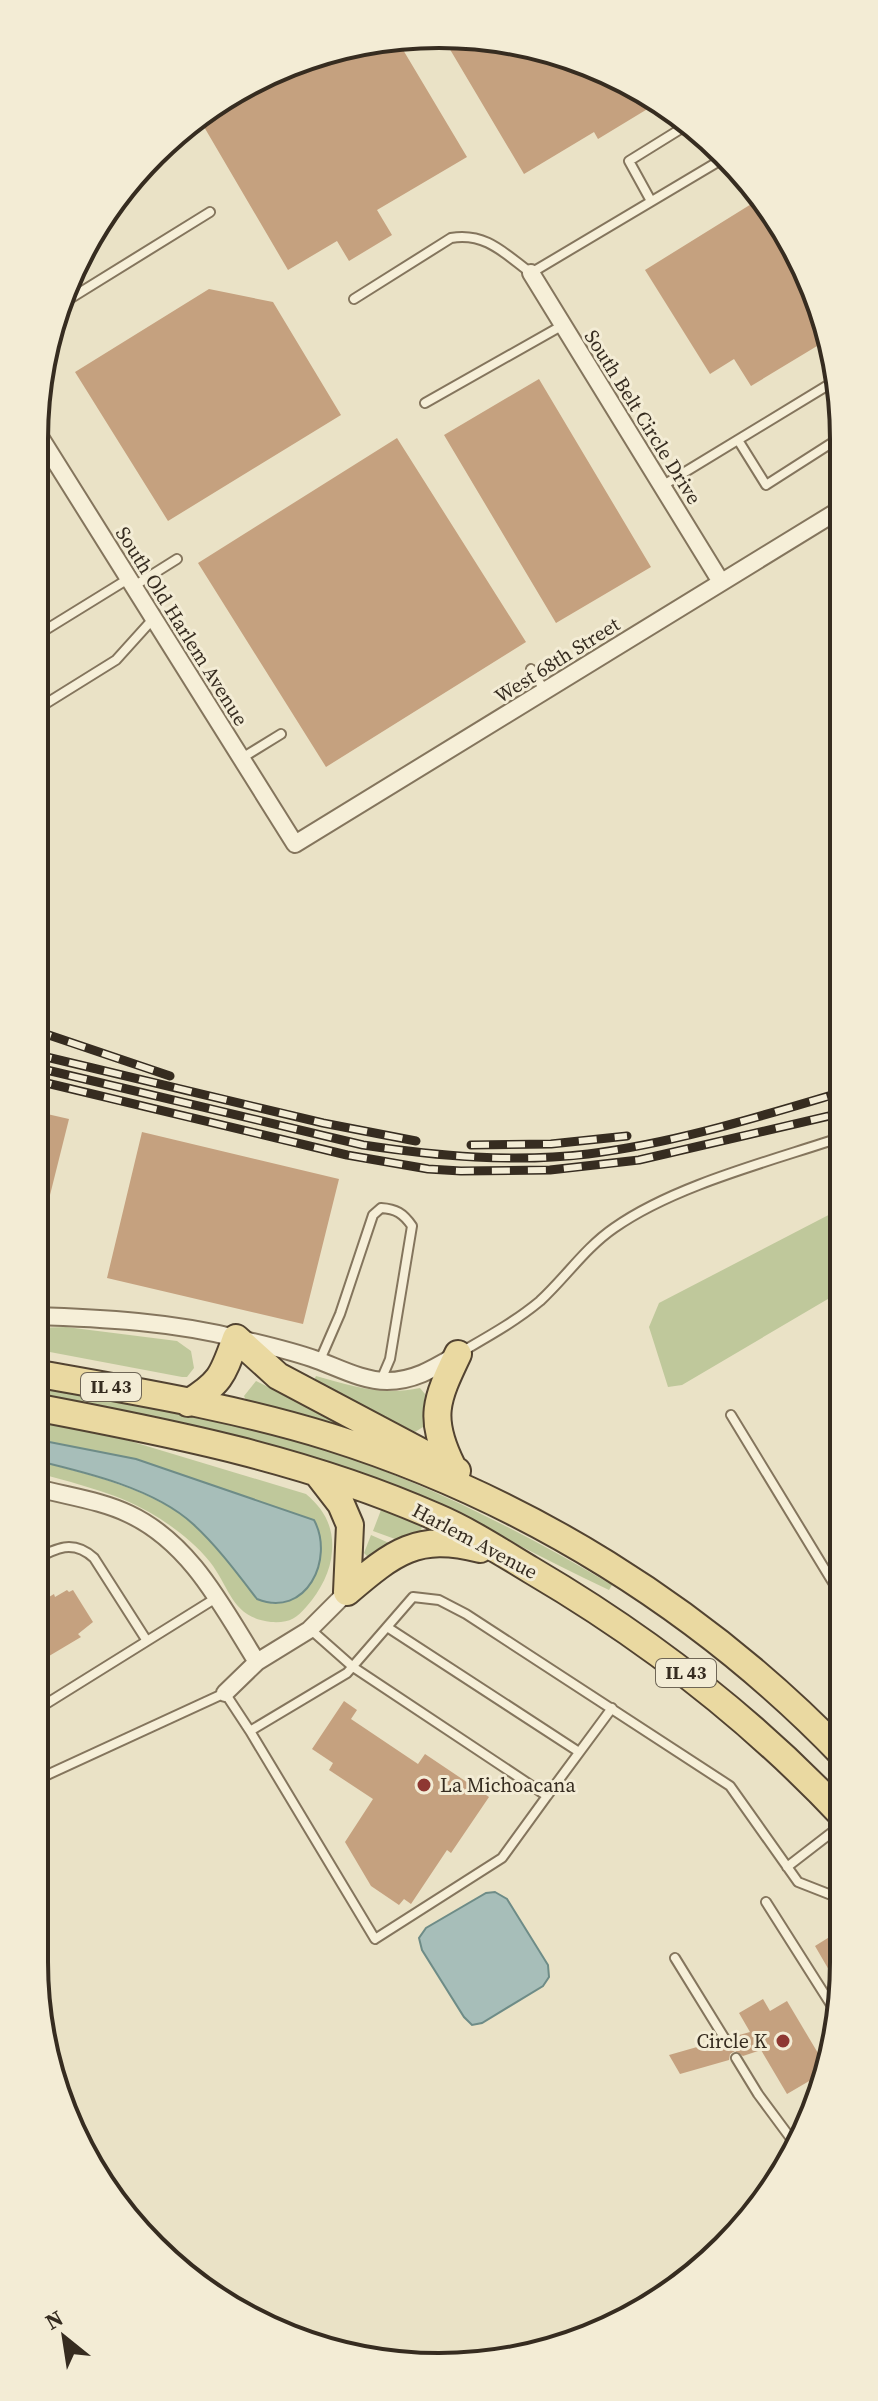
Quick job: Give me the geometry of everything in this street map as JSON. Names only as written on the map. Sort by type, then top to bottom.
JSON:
[{"type":"main road","points":[[188,1403],[210,1389],[222,1376],[236,1338],[278,1376],[452,1466],[496,1501]]},
{"type":"main road","points":[[452,1466],[439,1439],[437,1420],[443,1387],[458,1354]]},
{"type":"main road","name":"Harlem Avenue","points":[[48,1376],[253,1415],[398,1461],[496,1501],[583,1549],[720,1643],[785,1697],[830,1742]]},
{"type":"main road","name":"Harlem Avenue","points":[[48,1410],[202,1440],[317,1473],[439,1518],[580,1598],[700,1684],[747,1722],[830,1806]]},
{"type":"main road","points":[[317,1473],[341,1504],[350,1525],[347,1592]]},
{"type":"main road","points":[[347,1592],[392,1556],[423,1544],[442,1542],[507,1555]]},
{"type":"street","name":"South Belt Circle Drive","points":[[531,273],[721,582]]},
{"type":"street","name":"South Old Harlem Avenue","points":[[48,450],[295,844]]},
{"type":"street","name":"West 68th Street","points":[[295,844],[830,516]]},
{"type":"street","points":[[48,1317],[118,1320],[236,1338],[319,1361],[360,1377],[381,1380],[411,1378],[426,1373],[458,1354]]},
{"type":"street","points":[[48,1494],[131,1515],[182,1552],[257,1662]]},
{"type":"street","points":[[225,1693],[257,1662],[310,1629],[347,1592]]},
{"type":"lane","points":[[651,201],[629,161],[679,130]]},
{"type":"lane","points":[[354,299],[451,238],[468,235],[485,240],[531,273],[715,163]]},
{"type":"lane","points":[[76,295],[210,212]]},
{"type":"lane","points":[[425,403],[563,325]]},
{"type":"lane","points":[[662,486],[827,386]]},
{"type":"lane","points":[[738,440],[766,485],[830,444]]},
{"type":"lane","points":[[48,629],[177,559]]},
{"type":"lane","points":[[48,702],[116,660],[153,618]]},
{"type":"lane","points":[[531,669],[545,691]]},
{"type":"lane","points":[[241,758],[281,734]]},
{"type":"lane","points":[[458,1354],[505,1327],[539,1301],[593,1243],[641,1211],[672,1195],[830,1141]]},
{"type":"lane","points":[[319,1361],[340,1314],[373,1215],[381,1208],[394,1209],[405,1215],[412,1226],[390,1359],[381,1380]]},
{"type":"lane","points":[[731,1415],[830,1578]]},
{"type":"lane","points":[[48,1554],[65,1546],[86,1551],[94,1558],[147,1641]]},
{"type":"lane","points":[[250,1731],[347,1673],[413,1597],[439,1600],[466,1614],[730,1786],[798,1882],[830,1895]]},
{"type":"lane","points":[[48,1701],[216,1598]]},
{"type":"lane","points":[[387,1627],[579,1752]]},
{"type":"lane","points":[[310,1629],[353,1667],[547,1796]]},
{"type":"lane","points":[[48,1775],[225,1693],[375,1939],[502,1858],[612,1708]]},
{"type":"lane","points":[[787,1867],[830,1832]]},
{"type":"lane","points":[[766,1902],[828,2000]]},
{"type":"lane","points":[[675,1958],[725,2039]]},
{"type":"lane","points":[[736,2058],[789,2136]]},
{"type":"green space","points":[[830,1214],[830,1298],[682,1385],[668,1387],[649,1327],[659,1303]]},
{"type":"green space","points":[[66,1327],[177,1341],[191,1351],[194,1368],[187,1377],[182,1377],[48,1352],[48,1328]]},
{"type":"green space","points":[[316,1376],[380,1390],[420,1388],[425,1394],[423,1427],[415,1432],[313,1382]]},
{"type":"green space","points":[[256,1381],[353,1428],[351,1433],[247,1402],[244,1396]]},
{"type":"green space","points":[[48,1387],[233,1424],[354,1459],[486,1516],[612,1585],[609,1590],[445,1509],[389,1485],[273,1445],[48,1399]]},
{"type":"green space","points":[[48,1424],[100,1432],[306,1494],[323,1512],[332,1542],[327,1573],[312,1600],[292,1619],[271,1622],[258,1619],[240,1608],[210,1562],[173,1528],[122,1499],[48,1476],[48,1464],[135,1490],[172,1509],[210,1538],[272,1604],[286,1602],[308,1586],[315,1575],[321,1548],[314,1520],[136,1459],[48,1442]]},
{"type":"green space","points":[[381,1510],[422,1526],[421,1532],[395,1539],[373,1531]]},
{"type":"green space","points":[[371,1535],[389,1543],[368,1557],[364,1553]]},
{"type":"water","points":[[48,1442],[136,1459],[314,1520],[320,1535],[321,1552],[312,1582],[290,1601],[274,1603],[257,1599],[210,1541],[177,1511],[139,1491],[48,1464]]},
{"type":"water","points":[[495,1892],[507,1899],[548,1965],[549,1977],[543,1986],[482,2023],[472,2025],[422,1950],[419,1938],[426,1928],[486,1893]]},
{"type":"building","points":[[449,48],[490,51],[540,61],[612,88],[648,109],[598,139],[594,132],[524,174]]},
{"type":"building","points":[[403,50],[467,157],[377,210],[392,235],[349,261],[337,241],[288,270],[204,127],[244,100],[289,78],[338,61]]},
{"type":"building","points":[[751,204],[790,266],[818,345],[751,386],[734,359],[710,374],[645,270]]},
{"type":"building","points":[[209,289],[273,302],[341,415],[168,521],[75,372]]},
{"type":"building","points":[[539,379],[651,567],[556,623],[444,435]]},
{"type":"building","points":[[397,438],[526,642],[326,767],[198,563]]},
{"type":"building","points":[[48,1114],[69,1119],[48,1203]]},
{"type":"building","points":[[142,1132],[339,1179],[303,1324],[107,1278]]},
{"type":"building","points":[[73,1590],[93,1622],[78,1634],[81,1637],[48,1657],[48,1598],[54,1594],[55,1597]]},
{"type":"building","points":[[344,1701],[357,1710],[351,1719],[418,1764],[425,1754],[489,1797],[451,1853],[447,1850],[411,1904],[404,1899],[399,1905],[371,1886],[345,1842],[373,1799],[329,1770],[333,1763],[312,1749]]},
{"type":"building","points":[[830,1937],[830,1971],[815,1946]]},
{"type":"building","name":"Circle K","points":[[763,1999],[770,2011],[787,2001],[819,2054],[812,2080],[787,2094],[761,2050],[743,2056],[735,2051],[730,2054],[729,2060],[680,2074],[669,2055],[718,2041],[726,2046],[731,2043],[732,2037],[750,2032],[739,2013]]},
{"type":"railway","points":[[48,1035],[170,1076]]},
{"type":"railway","points":[[48,1057],[323,1123],[416,1141]]},
{"type":"railway","points":[[48,1070],[363,1145],[503,1158],[560,1157],[653,1143],[830,1095]]},
{"type":"railway","points":[[48,1083],[347,1155],[428,1169],[461,1171],[550,1170],[639,1160],[830,1116]]},
{"type":"railway","points":[[471,1145],[551,1144],[627,1136]]},
{"type":"place","name":"La Michoacana","points":[[424,1785]]},
{"type":"place","name":"Circle K","points":[[783,2041]]}]
